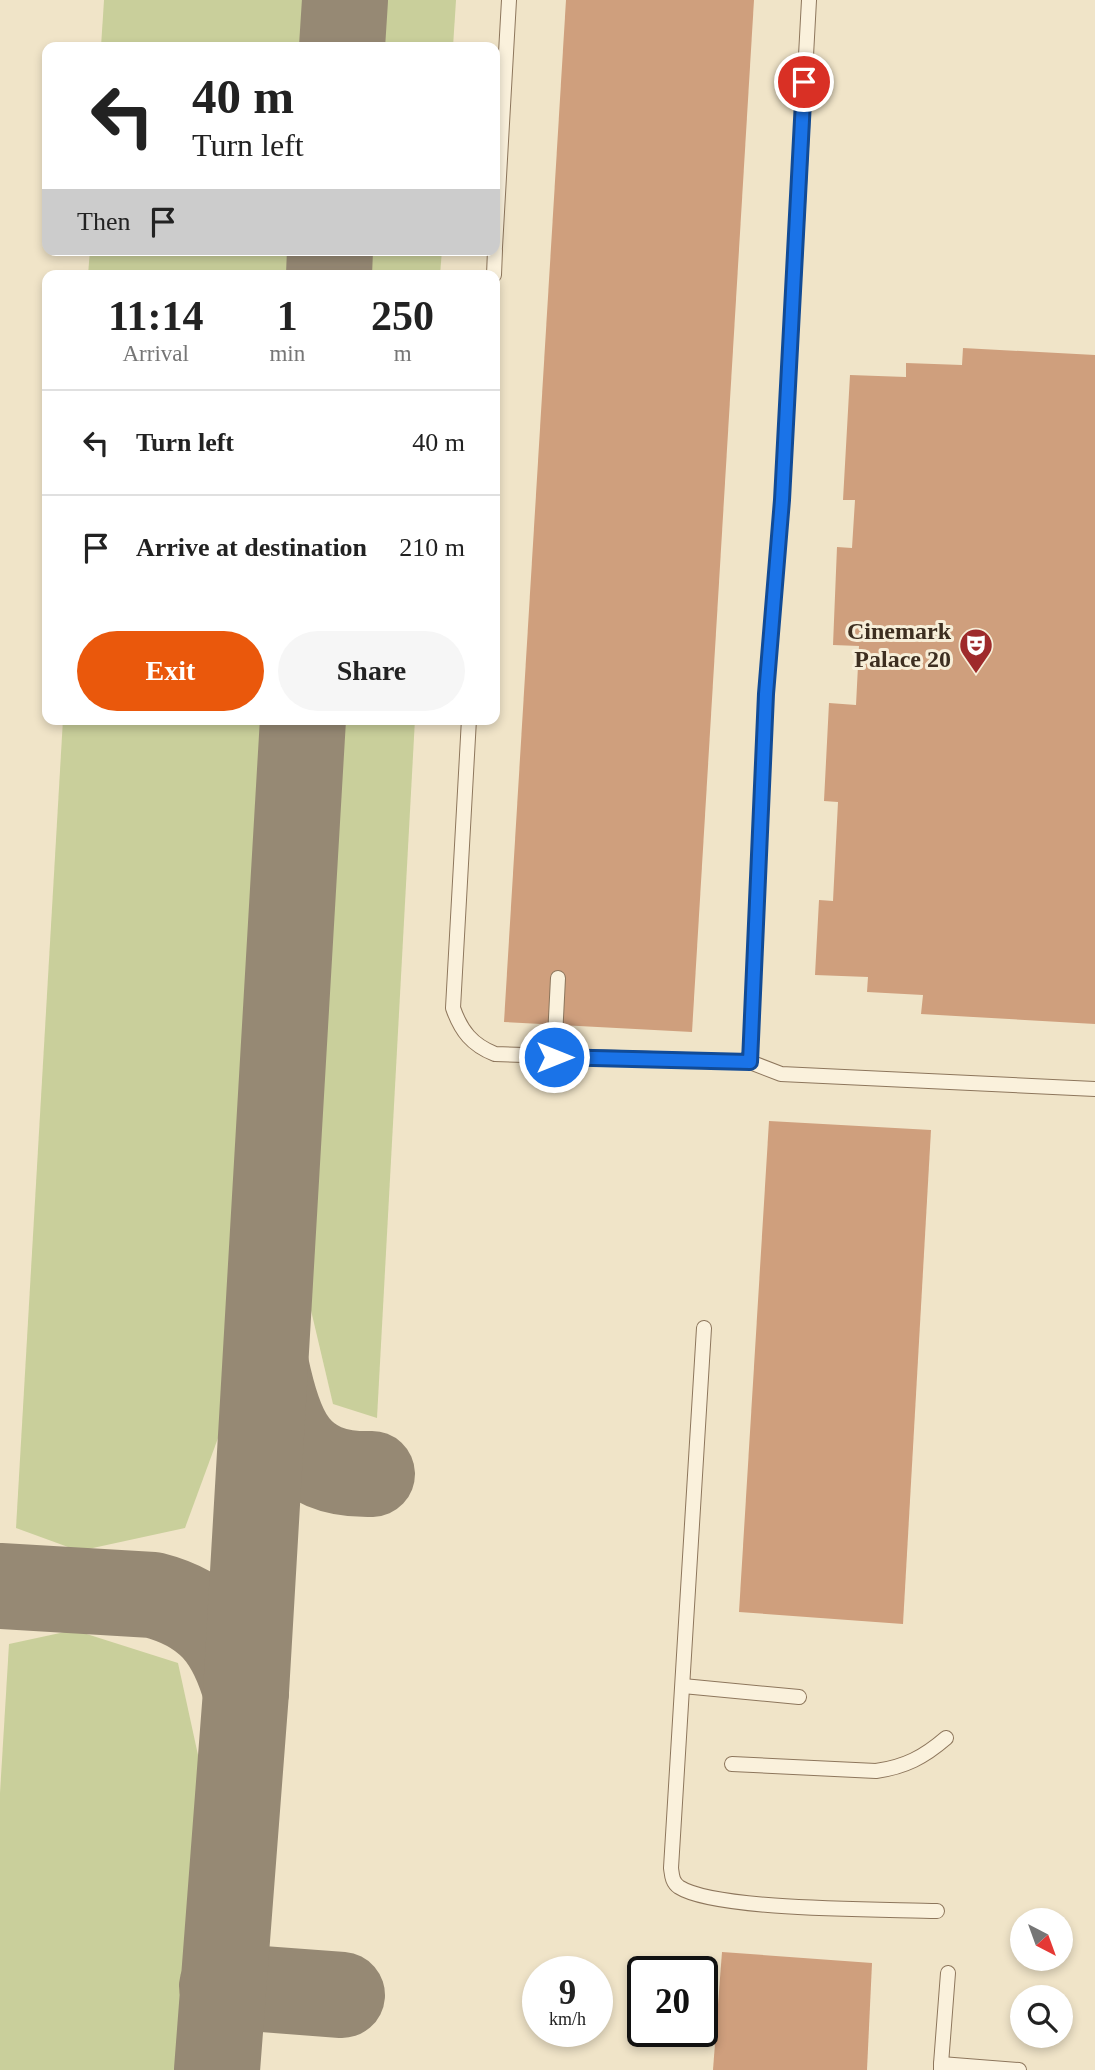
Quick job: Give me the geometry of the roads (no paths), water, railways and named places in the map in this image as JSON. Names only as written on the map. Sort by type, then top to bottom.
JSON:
[{"type":"lane","points":[[500,159],[509,0]]},
{"type":"lane","points":[[750,1062],[766,694],[782,500],[792,274],[809,0]]},
{"type":"lane","points":[[469,725],[453,1008],[467,1036],[483,1049],[495,1054],[554,1057],[750,1062],[781,1074],[1095,1088]]},
{"type":"lane","points":[[554,1057],[558,978]]},
{"type":"lane","points":[[704,1328],[671,1868],[673,1881],[679,1887],[725,1901],[937,1911]]},
{"type":"lane","points":[[683,1686],[799,1697]]},
{"type":"lane","points":[[732,1764],[876,1771],[899,1768],[925,1757],[946,1738]]},
{"type":"lane","points":[[948,1973],[941,2067],[1019,2070]]},
{"type":"place","name":"Cinemark Palace 20","points":[[976,675]]}]
